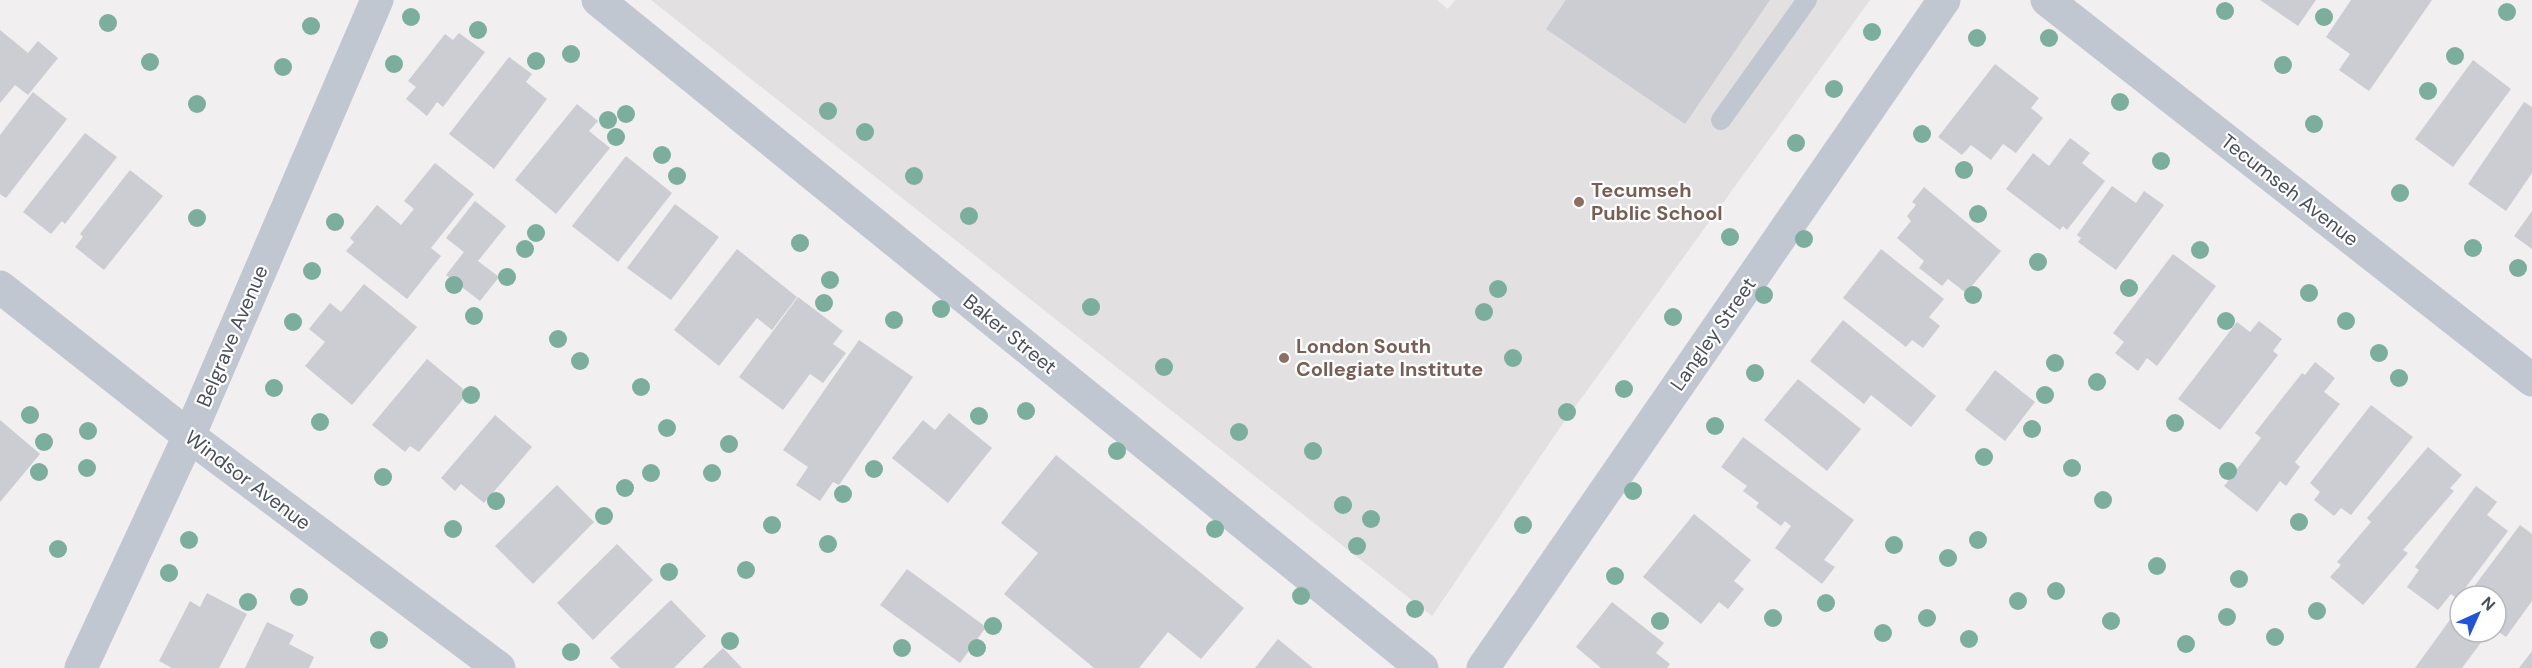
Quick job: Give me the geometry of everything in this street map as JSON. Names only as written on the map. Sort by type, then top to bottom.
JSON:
[{"type":"street","name":"Belgrave Avenue","points":[[81,668],[189,436],[377,0]]},
{"type":"street","name":"Baker Street","points":[[598,0],[1422,668]]},
{"type":"street","name":"Langley Street","points":[[1483,668],[1944,0]]},
{"type":"street","name":"Tecumseh Avenue","points":[[2047,0],[2532,380]]},
{"type":"street","name":"Windsor Avenue","points":[[0,287],[189,436],[499,668]]},
{"type":"lane","points":[[1721,120],[1807,0]]},
{"type":"shaded area","name":"London South Collegiate Institute","points":[[651,0],[1437,0],[1448,9],[1455,0],[1870,0],[1559,429],[1432,616]]},
{"type":"building","name":"Tecumseh Public School","points":[[1566,0],[1770,0],[1685,124],[1546,29]]},
{"type":"building","points":[[2260,0],[2316,0],[2298,26]]},
{"type":"building","points":[[2351,0],[2432,0],[2369,91],[2339,70],[2350,54],[2326,37]]},
{"type":"building","points":[[0,30],[28,53],[38,41],[58,58],[28,95],[15,85],[0,103]]},
{"type":"building","points":[[459,33],[485,52],[443,107],[437,102],[427,116],[406,99],[416,87],[408,81],[445,34],[453,40]]},
{"type":"building","points":[[509,57],[532,74],[526,82],[547,99],[494,169],[449,134]]},
{"type":"building","points":[[2473,60],[2511,89],[2453,167],[2415,139]]},
{"type":"building","points":[[1995,64],[2039,98],[2031,108],[2043,118],[2016,153],[2003,144],[1991,160],[1971,145],[1962,155],[1938,137]]},
{"type":"building","points":[[33,92],[67,119],[6,198],[0,194],[0,135]]},
{"type":"building","points":[[2524,102],[2532,107],[2532,173],[2506,211],[2468,184]]},
{"type":"building","points":[[577,104],[598,121],[589,131],[610,148],[556,214],[515,180]]},
{"type":"building","points":[[85,133],[117,157],[65,224],[62,221],[51,234],[23,212]]},
{"type":"building","points":[[2070,138],[2090,153],[2082,163],[2105,181],[2067,230],[2063,226],[2060,230],[2006,189],[2033,153],[2049,166]]},
{"type":"building","points":[[626,156],[672,193],[618,262],[572,226]]},
{"type":"building","points":[[435,163],[474,194],[431,248],[441,256],[407,299],[346,251],[354,242],[350,238],[377,205],[401,225],[414,209],[404,201]]},
{"type":"building","points":[[130,170],[163,196],[104,270],[75,247],[83,237],[80,234]]},
{"type":"building","points":[[2112,186],[2136,203],[2144,191],[2164,205],[2116,270],[2078,242],[2081,238],[2077,235]]},
{"type":"building","points":[[1924,187],[2001,251],[1966,293],[1948,279],[1942,286],[1919,268],[1924,261],[1897,238],[1911,221],[1907,216],[1916,205],[1912,202]]},
{"type":"building","points":[[475,201],[506,226],[478,261],[499,277],[480,301],[446,275],[464,252],[446,238]]},
{"type":"building","points":[[675,204],[719,237],[671,300],[627,268]]},
{"type":"building","points":[[2532,211],[2532,249],[2514,236]]},
{"type":"building","points":[[737,249],[797,297],[772,330],[757,318],[719,366],[674,330]]},
{"type":"building","points":[[1881,249],[1944,299],[1929,317],[1940,326],[1923,348],[1912,340],[1906,347],[1843,298]]},
{"type":"building","points":[[2173,254],[2216,286],[2157,366],[2147,358],[2138,371],[2115,353],[2124,342],[2113,333]]},
{"type":"building","points":[[364,284],[417,327],[352,405],[305,366],[325,342],[309,329],[330,303],[341,312]]},
{"type":"building","points":[[798,297],[843,331],[833,344],[846,353],[823,383],[810,374],[783,410],[739,377]]},
{"type":"building","points":[[1843,320],[1936,396],[1911,427],[1871,395],[1864,404],[1810,361]]},
{"type":"building","points":[[2259,321],[2282,339],[2273,351],[2278,355],[2220,430],[2178,399],[2237,322],[2250,332]]},
{"type":"building","points":[[859,340],[913,377],[839,485],[833,482],[820,501],[796,485],[808,467],[783,450]]},
{"type":"building","points":[[427,359],[468,393],[419,452],[410,446],[405,452],[372,425]]},
{"type":"building","points":[[2315,362],[2335,378],[2324,392],[2340,404],[2295,462],[2300,467],[2286,486],[2280,481],[2257,512],[2224,486],[2261,438],[2255,433],[2302,373],[2305,375]]},
{"type":"building","points":[[1995,370],[2035,402],[2005,441],[1965,410]]},
{"type":"building","points":[[1798,379],[1861,429],[1827,471],[1764,420]]},
{"type":"building","points":[[2371,405],[2413,437],[2351,515],[2341,508],[2334,516],[2314,500],[2320,492],[2310,483]]},
{"type":"building","points":[[949,413],[992,448],[948,503],[892,458],[923,420],[935,430]]},
{"type":"building","points":[[495,415],[532,447],[484,503],[461,484],[455,491],[441,478]]},
{"type":"building","points":[[0,420],[40,454],[0,502]]},
{"type":"building","points":[[1743,437],[1854,520],[1824,560],[1835,567],[1822,584],[1775,548],[1791,526],[1785,521],[1781,526],[1756,507],[1759,503],[1743,491],[1747,486],[1721,467]]},
{"type":"building","points":[[2428,447],[2462,475],[2450,488],[2454,491],[2403,550],[2408,553],[2363,605],[2330,577],[2341,565],[2337,562],[2371,522],[2367,518]]},
{"type":"building","points":[[1056,455],[1244,608],[1201,659],[1168,632],[1139,668],[1094,668],[1004,594],[1038,553],[1001,523]]},
{"type":"building","points":[[557,485],[594,522],[533,584],[495,546]]},
{"type":"building","points":[[2476,486],[2497,502],[2487,515],[2508,531],[2468,584],[2448,584],[2448,598],[2438,610],[2407,587],[2419,570],[2415,567]]},
{"type":"building","points":[[1694,514],[1751,560],[1734,581],[1744,589],[1728,609],[1719,602],[1701,624],[1643,577]]},
{"type":"building","points":[[2520,525],[2532,534],[2532,601],[2508,634],[2508,584],[2476,584]]},
{"type":"building","points":[[617,544],[653,580],[593,640],[557,603]]},
{"type":"building","points":[[907,569],[986,627],[960,663],[880,605]]},
{"type":"building","points":[[207,593],[247,614],[219,668],[172,668],[159,661],[190,601],[200,607]]},
{"type":"building","points":[[671,600],[706,636],[674,668],[620,668],[610,658]]},
{"type":"building","points":[[1612,602],[1664,643],[1656,653],[1670,664],[1667,668],[1601,668],[1576,647]]},
{"type":"building","points":[[267,622],[294,635],[289,644],[314,657],[309,668],[245,668]]},
{"type":"building","points":[[2448,623],[2448,644],[2480,644],[2462,668],[2415,668]]},
{"type":"building","points":[[1278,639],[1313,668],[1255,668]]},
{"type":"building","points":[[723,648],[742,668],[702,668]]},
{"type":"building","points":[[2532,651],[2532,668],[2519,668]]},
{"type":"place","name":"Tecumseh Public School","points":[[1579,202]]},
{"type":"place","name":"London South Collegiate Institute","points":[[1284,358]]}]
